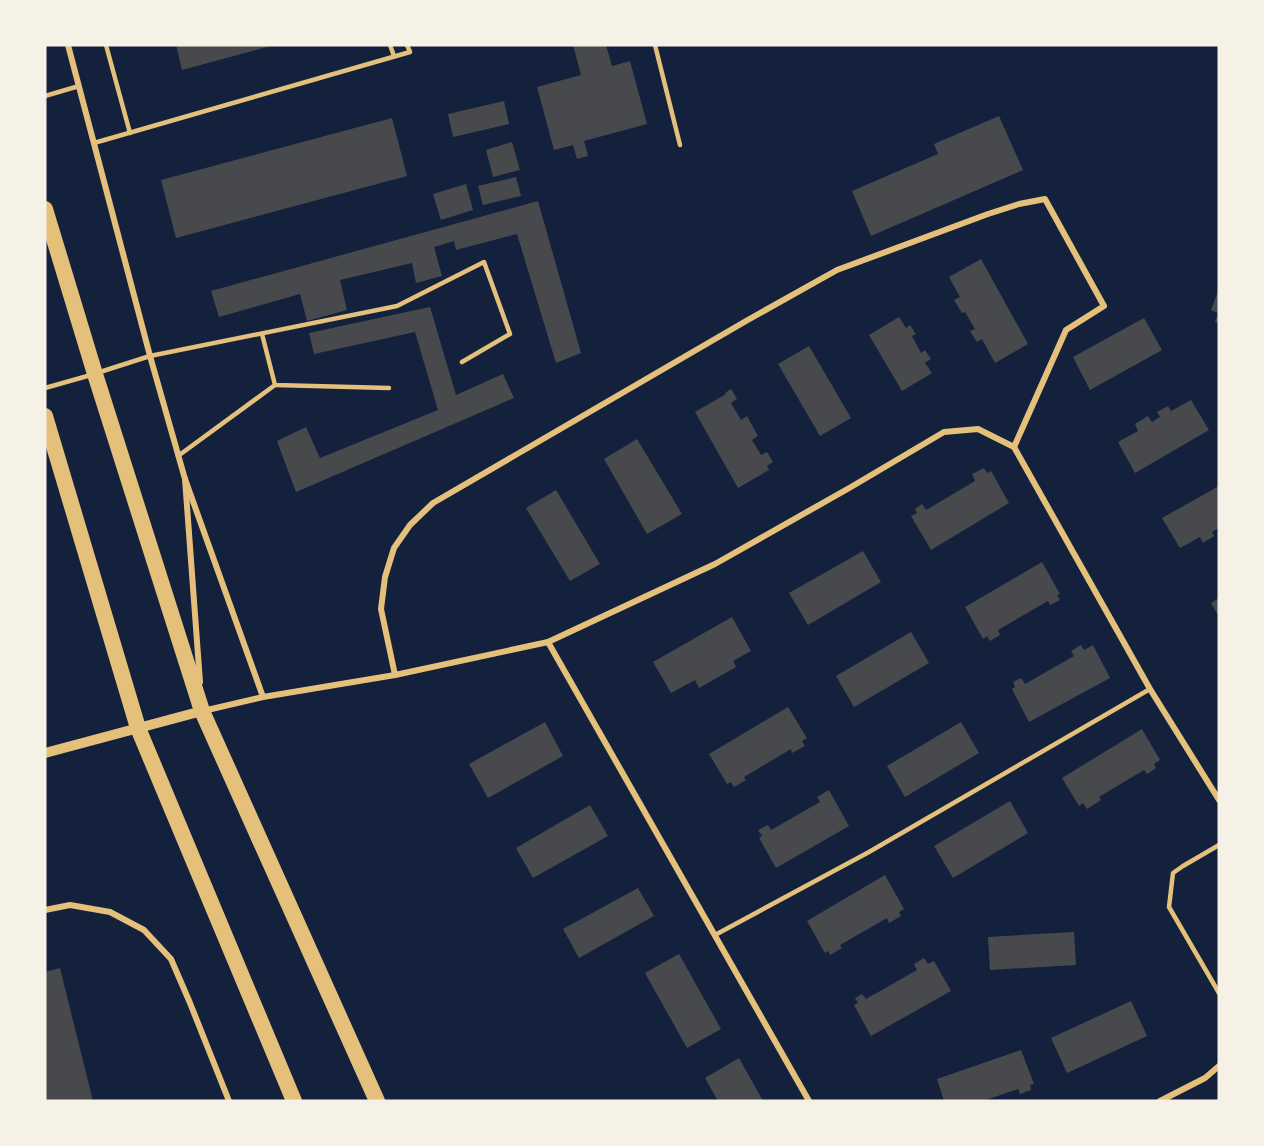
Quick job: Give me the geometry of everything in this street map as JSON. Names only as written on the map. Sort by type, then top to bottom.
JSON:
[{"type":"highway","points":[[45,208],[202,711],[377,1101]]},
{"type":"highway","points":[[45,416],[138,728],[294,1101]]},
{"type":"street","points":[[68,45],[178,456],[263,697]]},
{"type":"street","points":[[395,675],[381,609],[385,577],[394,548],[410,525],[433,503],[837,270],[1008,207],[1045,199],[1104,306],[1066,330],[1014,447]]},
{"type":"street","points":[[45,753],[263,697],[395,675],[548,642],[715,564],[944,432],[978,429],[1014,447],[1150,689],[1219,800]]},
{"type":"street","points":[[185,479],[202,711]]},
{"type":"street","points":[[548,642],[809,1101]]},
{"type":"street","points":[[45,910],[70,905],[110,912],[144,930],[171,959],[229,1101]]},
{"type":"street","points":[[1160,1101],[1205,1078],[1219,1065]]},
{"type":"lane","points":[[106,45],[130,133]]},
{"type":"lane","points":[[390,45],[394,56]]},
{"type":"lane","points":[[94,143],[410,52],[407,45]]},
{"type":"lane","points":[[655,45],[680,145]]},
{"type":"lane","points":[[45,96],[79,87]]},
{"type":"lane","points":[[45,388],[150,356],[397,306],[484,262],[510,334],[462,362]]},
{"type":"lane","points":[[262,334],[275,385]]},
{"type":"lane","points":[[178,456],[275,385],[389,388]]},
{"type":"lane","points":[[715,935],[869,852],[1150,689]]},
{"type":"lane","points":[[1219,845],[1173,873],[1169,907],[1219,993]]},
{"type":"building","points":[[176,45],[271,45],[271,46],[182,70]]},
{"type":"building","points":[[573,45],[606,45],[612,66],[630,61],[647,124],[584,141],[588,156],[577,159],[573,145],[554,150],[537,87],[581,75]]},
{"type":"building","points":[[504,101],[509,124],[453,137],[448,114]]},
{"type":"building","points":[[999,116],[1023,170],[871,236],[852,191],[938,154],[934,144]]},
{"type":"building","points":[[392,118],[407,176],[176,238],[161,180]]},
{"type":"building","points":[[512,142],[520,170],[493,177],[486,150]]},
{"type":"building","points":[[516,177],[521,196],[483,205],[478,186]]},
{"type":"building","points":[[466,184],[473,210],[441,220],[433,194]]},
{"type":"building","points":[[538,201],[581,353],[556,363],[517,234],[456,250],[454,241],[434,247],[442,276],[416,283],[412,263],[340,280],[347,310],[307,321],[300,294],[219,317],[211,291]]},
{"type":"building","points":[[981,259],[1028,344],[995,363],[982,339],[977,342],[970,331],[975,329],[965,312],[962,313],[954,300],[960,297],[949,277]]},
{"type":"building","points":[[1219,289],[1219,323],[1215,322],[1218,313],[1211,310]]},
{"type":"building","points":[[430,307],[456,395],[503,374],[514,398],[296,492],[277,441],[306,427],[320,458],[438,410],[415,332],[314,354],[309,333]]},
{"type":"building","points":[[899,317],[906,328],[910,325],[916,334],[912,336],[921,353],[925,350],[931,359],[925,363],[932,373],[902,391],[869,335]]},
{"type":"building","points":[[1144,318],[1162,350],[1090,390],[1073,357]]},
{"type":"building","points":[[809,346],[851,418],[820,436],[778,364]]},
{"type":"building","points":[[731,389],[737,399],[731,403],[741,420],[747,416],[758,436],[752,440],[761,455],[767,452],[773,462],[767,466],[769,470],[738,488],[695,412]]},
{"type":"building","points":[[1191,400],[1209,430],[1135,473],[1118,442],[1138,431],[1135,424],[1148,416],[1152,422],[1160,417],[1157,412],[1168,406],[1171,411]]},
{"type":"building","points":[[637,439],[682,514],[647,534],[604,459]]},
{"type":"building","points":[[984,468],[987,473],[991,471],[1009,503],[931,550],[911,516],[917,513],[915,509],[922,504],[926,510],[975,481],[972,474]]},
{"type":"building","points":[[1219,486],[1219,528],[1212,532],[1214,536],[1203,543],[1200,537],[1180,548],[1162,518]]},
{"type":"building","points":[[556,490],[600,564],[570,581],[526,508]]},
{"type":"building","points":[[863,551],[881,582],[808,625],[789,593]]},
{"type":"building","points":[[1042,562],[1060,594],[1057,595],[1060,600],[1050,605],[1048,601],[998,630],[1000,635],[990,641],[987,636],[983,639],[965,607]]},
{"type":"building","points":[[1219,598],[1219,617],[1211,603]]},
{"type":"building","points":[[732,617],[751,651],[733,661],[736,667],[699,688],[695,680],[671,693],[653,662]]},
{"type":"building","points":[[911,632],[929,663],[854,707],[836,676]]},
{"type":"building","points":[[1081,645],[1084,650],[1093,645],[1110,678],[1029,722],[1012,689],[1015,687],[1013,682],[1021,678],[1025,684],[1074,656],[1071,651]]},
{"type":"building","points":[[788,707],[807,738],[802,741],[805,746],[792,753],[791,749],[744,777],[746,780],[734,787],[731,782],[727,784],[709,754]]},
{"type":"building","points":[[545,722],[563,756],[488,798],[469,764]]},
{"type":"building","points":[[961,722],[979,753],[905,797],[887,766]]},
{"type":"building","points":[[1142,729],[1160,760],[1154,764],[1156,768],[1147,774],[1144,770],[1099,797],[1101,800],[1087,809],[1083,803],[1079,806],[1062,778]]},
{"type":"building","points":[[829,790],[849,826],[776,868],[759,838],[762,836],[758,830],[768,825],[771,830],[820,802],[817,797]]},
{"type":"building","points":[[1010,801],[1028,833],[953,878],[934,846]]},
{"type":"building","points":[[590,805],[608,836],[533,878],[516,848]]},
{"type":"building","points":[[885,875],[904,909],[899,912],[901,916],[889,923],[887,918],[840,945],[842,948],[830,955],[828,951],[825,953],[807,921]]},
{"type":"building","points":[[638,888],[654,916],[579,958],[563,929]]},
{"type":"building","points":[[1074,932],[1076,965],[990,970],[988,937]]},
{"type":"building","points":[[679,954],[721,1029],[687,1048],[645,973]]},
{"type":"building","points":[[924,958],[928,964],[934,961],[951,991],[871,1036],[854,1005],[858,1003],[855,998],[862,994],[866,999],[917,970],[914,964]]},
{"type":"building","points":[[60,968],[93,1101],[45,1101],[45,972]]},
{"type":"building","points":[[1131,1001],[1147,1036],[1067,1073],[1051,1038]]},
{"type":"building","points":[[1021,1050],[1034,1084],[1030,1085],[1031,1090],[1020,1094],[1018,1089],[983,1101],[944,1101],[937,1079]]},
{"type":"building","points":[[739,1058],[763,1101],[718,1101],[705,1078]]}]
